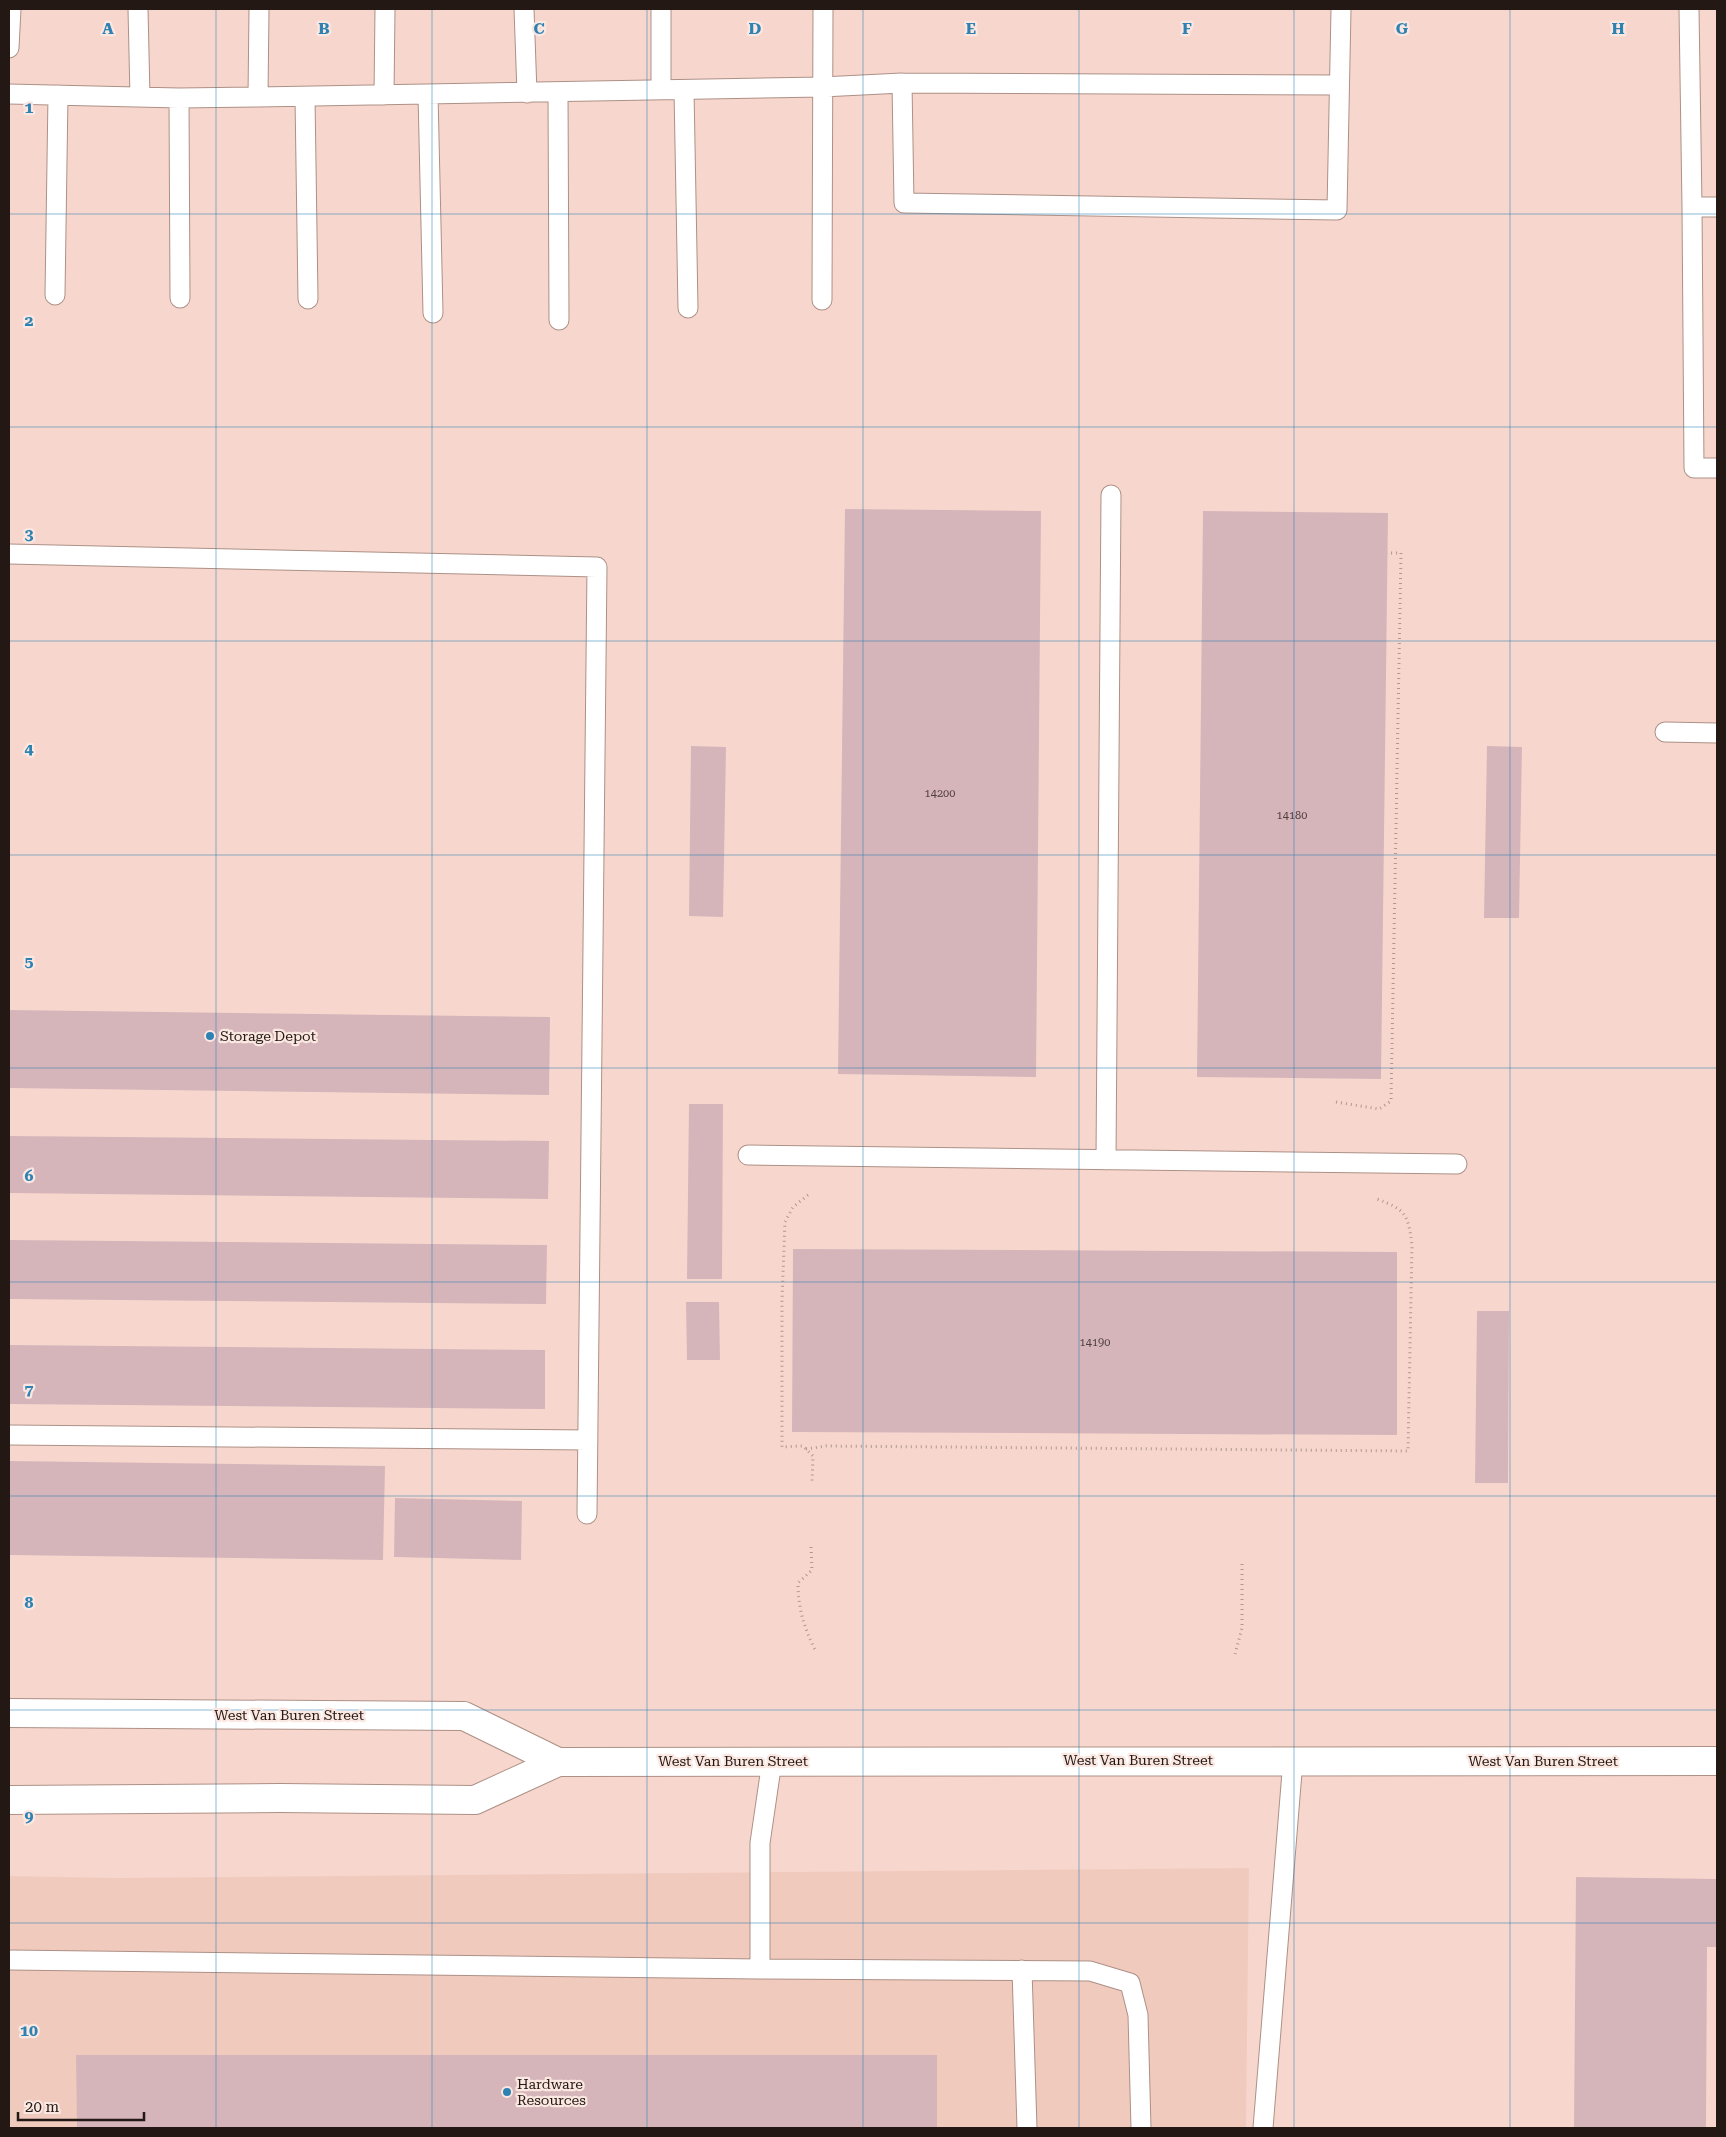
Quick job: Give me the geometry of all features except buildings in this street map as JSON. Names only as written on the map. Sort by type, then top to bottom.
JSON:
[{"type":"main road","name":"West Van Buren Street","points":[[9,1713],[464,1716],[558,1762]]},
{"type":"main road","name":"West Van Buren Street","points":[[9,1800],[280,1798],[475,1800],[558,1762],[1717,1761]]},
{"type":"lane","points":[[9,48],[10,9]]},
{"type":"lane","points":[[138,9],[140,97]]},
{"type":"lane","points":[[258,97],[259,9]]},
{"type":"lane","points":[[384,95],[385,9]]},
{"type":"lane","points":[[524,9],[527,93]]},
{"type":"lane","points":[[660,9],[661,90]]},
{"type":"lane","points":[[822,300],[823,9]]},
{"type":"lane","points":[[902,83],[904,203],[1336,210],[1340,9]]},
{"type":"lane","points":[[1689,9],[1694,468],[1717,468]]},
{"type":"lane","points":[[9,94],[179,98],[822,88],[902,83],[1339,85]]},
{"type":"lane","points":[[684,90],[688,308]]},
{"type":"lane","points":[[558,92],[559,320]]},
{"type":"lane","points":[[428,94],[433,313]]},
{"type":"lane","points":[[55,295],[58,95]]},
{"type":"lane","points":[[305,96],[308,299]]},
{"type":"lane","points":[[179,98],[180,298]]},
{"type":"lane","points":[[1692,207],[1717,207]]},
{"type":"lane","points":[[1106,1160],[1111,494]]},
{"type":"lane","points":[[9,554],[597,567],[587,1514]]},
{"type":"lane","points":[[1666,732],[1717,733]]},
{"type":"lane","points":[[748,1155],[1458,1164]]},
{"type":"lane","points":[[9,1435],[588,1440]]},
{"type":"lane","points":[[1263,2128],[1293,1760]]},
{"type":"lane","points":[[760,1970],[760,1843],[772,1761]]},
{"type":"lane","points":[[9,1960],[760,1970],[1090,1971],[1130,1983],[1138,2015],[1141,2128]]},
{"type":"lane","points":[[1022,1970],[1027,2128]]},
{"type":"path","points":[[1336,1102],[1379,1109],[1392,1101],[1401,553],[1387,553]]},
{"type":"path","points":[[808,1195],[792,1207],[785,1222],[782,1300],[782,1447],[803,1446],[813,1456],[812,1482]]},
{"type":"path","points":[[806,1450],[836,1446],[1408,1451],[1412,1244],[1410,1224],[1398,1207],[1377,1199]]},
{"type":"path","points":[[811,1547],[812,1570],[798,1583],[798,1592],[803,1626],[815,1650]]},
{"type":"path","points":[[1235,1654],[1242,1628],[1242,1564]]},
{"type":"shaded area","points":[[1249,1868],[1246,2128],[9,2128],[9,1876],[115,1878]]},
{"type":"place","name":"Storage Depot","points":[[210,1036]]},
{"type":"place","name":"Hardware Resources","points":[[507,2092]]}]
